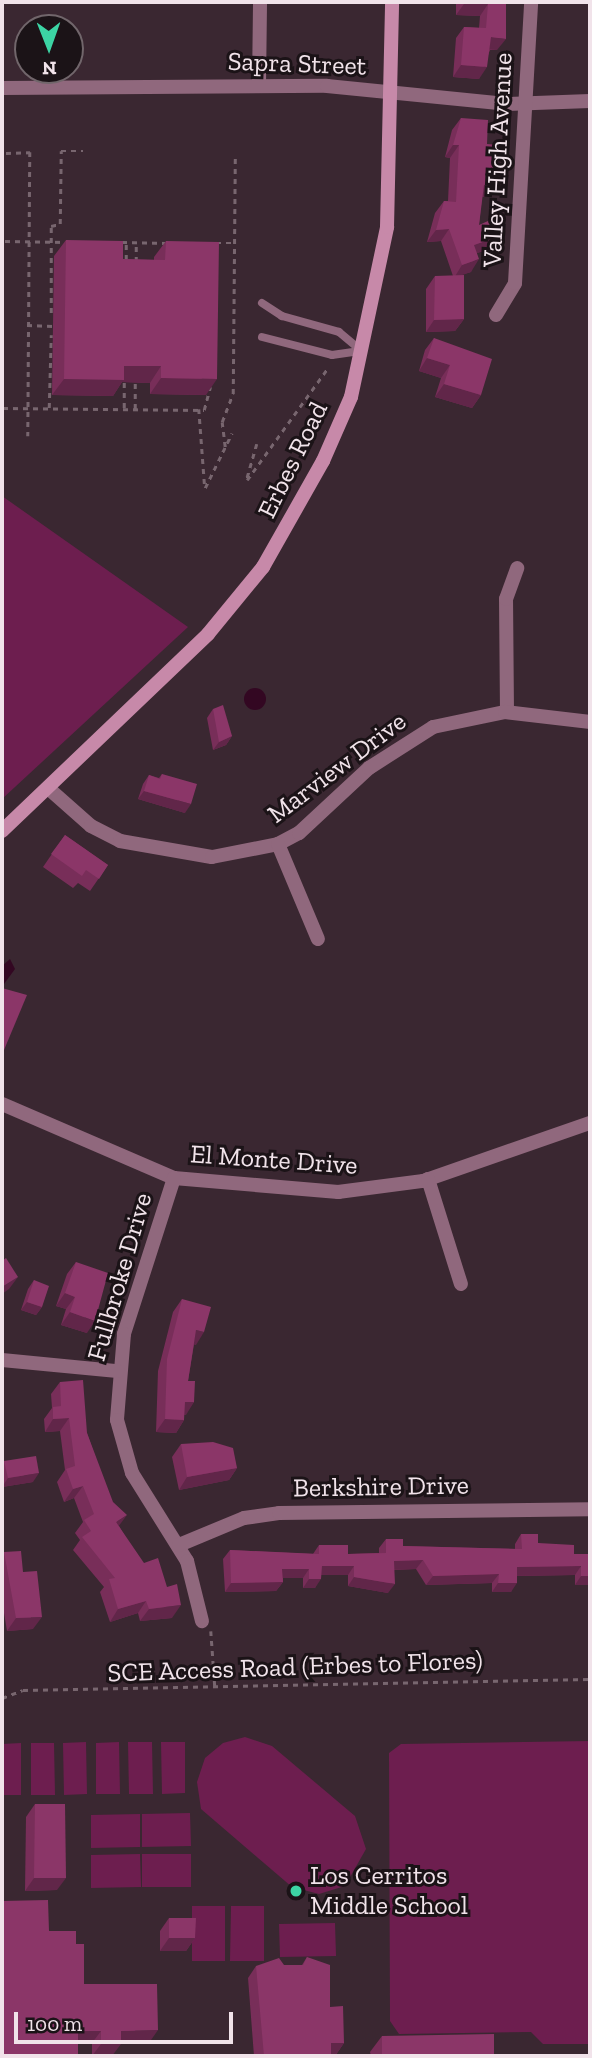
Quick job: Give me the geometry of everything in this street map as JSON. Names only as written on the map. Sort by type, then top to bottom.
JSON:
[{"type":"main road","name":"Erbes Road","points":[[2,831],[153,691],[263,567],[323,461],[362,351],[387,227],[392,2]]},
{"type":"street","points":[[259,86],[260,2]]},
{"type":"street","name":"Valley High Avenue","points":[[496,315],[515,283],[531,2]]},
{"type":"street","name":"Sapra Street","points":[[2,88],[259,86],[392,93],[526,105],[590,101]]},
{"type":"street","points":[[507,712],[506,599],[517,568]]},
{"type":"street","name":"Marview Drive","points":[[48,789],[91,826],[150,851],[212,857],[278,844],[318,818],[407,741],[470,716],[507,712],[590,722]]},
{"type":"street","points":[[278,844],[318,939]]},
{"type":"street","name":"El Monte Drive","points":[[2,1104],[174,1178],[338,1192],[428,1179],[590,1123]]},
{"type":"street","name":"Fullbroke Drive","points":[[174,1178],[117,1371],[125,1455],[179,1545],[202,1621]]},
{"type":"street","points":[[428,1179],[461,1284]]},
{"type":"street","points":[[2,1360],[117,1371]]},
{"type":"street","name":"Berkshire Drive","points":[[179,1545],[244,1518],[279,1513],[590,1508]]},
{"type":"lane","points":[[262,303],[282,316],[339,332],[362,351]]},
{"type":"lane","points":[[262,337],[332,355],[362,351]]},
{"type":"path","points":[[51,313],[51,226],[60,224],[61,151],[83,151]]},
{"type":"path","points":[[6,153],[30,152],[28,436]]},
{"type":"path","points":[[225,447],[222,422],[233,394],[235,155]]},
{"type":"path","points":[[5,241],[71,242]]},
{"type":"path","points":[[115,242],[174,243]]},
{"type":"path","points":[[126,242],[126,265]]},
{"type":"path","points":[[136,242],[136,276]]},
{"type":"path","points":[[211,244],[234,243]]},
{"type":"path","points":[[27,325],[53,326]]},
{"type":"path","points":[[49,408],[51,335]]},
{"type":"path","points":[[257,444],[247,480],[327,369]]},
{"type":"path","points":[[3,408],[199,409],[209,405],[210,381]]},
{"type":"path","points":[[124,382],[124,408]]},
{"type":"path","points":[[135,382],[135,409]]},
{"type":"path","points":[[199,409],[201,486],[232,433]]},
{"type":"path","points":[[202,1621],[211,1628],[215,1687]]},
{"type":"path","name":"SCE Access Road (Erbes to Flores)","points":[[2,1698],[23,1690],[590,1679]]},
{"type":"shaded area","points":[[2,496],[188,627],[2,799]]},
{"type":"shaded area","points":[[255,688],[263,691],[266,699],[263,707],[255,710],[247,707],[244,699],[247,691]]},
{"type":"shaded area","points":[[10,959],[15,969],[4,984],[2,966]]},
{"type":"shaded area","points":[[245,1737],[272,1746],[355,1816],[366,1849],[345,1886],[319,1894],[292,1887],[201,1809],[197,1782],[205,1758],[223,1743]]},
{"type":"shaded area","points":[[590,1741],[590,2044],[543,2044],[531,2032],[399,2034],[390,2021],[389,1753],[401,1744]]},
{"type":"shaded area","points":[[86,1742],[87,1794],[64,1795],[63,1743]]},
{"type":"shaded area","points":[[119,1742],[120,1794],[96,1794],[96,1743]]},
{"type":"shaded area","points":[[128,1742],[152,1742],[153,1794],[129,1794]]},
{"type":"shaded area","points":[[161,1742],[185,1742],[185,1793],[162,1794]]},
{"type":"shaded area","points":[[21,1743],[21,1795],[2,1795],[2,1744]]},
{"type":"shaded area","points":[[31,1743],[54,1743],[55,1795],[31,1795]]},
{"type":"shaded area","points":[[190,1813],[191,1846],[142,1847],[142,1814]]},
{"type":"shaded area","points":[[140,1814],[140,1847],[91,1848],[91,1815]]},
{"type":"shaded area","points":[[140,1854],[141,1887],[91,1888],[91,1855]]},
{"type":"shaded area","points":[[142,1854],[191,1854],[191,1887],[142,1887]]},
{"type":"shaded area","points":[[192,1906],[225,1906],[225,1961],[192,1961]]},
{"type":"shaded area","points":[[231,1906],[264,1906],[264,1961],[230,1961]]},
{"type":"shaded area","points":[[335,1923],[336,1956],[280,1957],[279,1924]]},
{"type":"building","points":[[464,2],[506,2],[506,39],[491,37],[487,67],[461,65],[464,27],[486,28],[488,4]]},
{"type":"building","points":[[461,118],[488,120],[487,144],[499,145],[498,185],[484,185],[479,225],[488,221],[494,238],[474,245],[479,259],[462,265],[449,229],[436,230],[444,201],[456,202],[459,145],[453,145]]},
{"type":"building","points":[[66,240],[123,241],[123,259],[165,260],[166,241],[219,242],[217,379],[161,378],[161,366],[124,366],[124,380],[64,379]]},
{"type":"building","points":[[464,275],[464,319],[434,320],[435,276]]},
{"type":"building","points":[[434,338],[492,359],[481,395],[444,384],[450,365],[427,358]]},
{"type":"building","points":[[223,705],[232,736],[219,742],[213,709]]},
{"type":"building","points":[[162,774],[197,784],[191,804],[144,791],[149,775],[160,779]]},
{"type":"building","points":[[65,835],[108,865],[99,879],[86,870],[82,876],[51,854]]},
{"type":"building","points":[[2,988],[27,995],[4,1050],[2,1049]]},
{"type":"building","points":[[6,1258],[18,1277],[2,1287],[2,1261]]},
{"type":"building","points":[[76,1262],[108,1273],[95,1321],[70,1312],[75,1297],[65,1293]]},
{"type":"building","points":[[34,1280],[49,1286],[42,1307],[27,1302]]},
{"type":"building","points":[[182,1299],[211,1307],[204,1332],[196,1330],[188,1381],[195,1381],[194,1402],[185,1402],[184,1420],[165,1419],[167,1359]]},
{"type":"building","points":[[83,1380],[87,1433],[113,1502],[127,1515],[116,1522],[144,1563],[158,1558],[167,1587],[177,1584],[181,1605],[149,1609],[146,1601],[118,1609],[109,1579],[115,1578],[82,1537],[91,1531],[84,1520],[94,1514],[83,1486],[73,1489],[66,1469],[75,1466],[69,1418],[53,1419],[53,1407],[61,1406],[60,1382]]},
{"type":"building","points":[[213,1442],[233,1448],[237,1468],[187,1477],[181,1444]]},
{"type":"building","points":[[36,1456],[39,1473],[8,1478],[4,1461]]},
{"type":"building","points":[[521,1534],[538,1534],[538,1543],[574,1545],[574,1554],[590,1554],[590,1576],[581,1576],[581,1566],[517,1567],[517,1583],[498,1583],[499,1574],[433,1576],[423,1560],[394,1561],[395,1584],[354,1577],[354,1566],[322,1566],[321,1579],[309,1579],[309,1569],[282,1569],[283,1582],[231,1583],[230,1550],[319,1554],[319,1545],[348,1545],[348,1554],[386,1553],[386,1539],[403,1539],[403,1546],[522,1549]]},
{"type":"building","points":[[21,1551],[23,1572],[37,1571],[42,1617],[16,1618],[4,1552]]},
{"type":"building","points":[[35,1804],[65,1804],[66,1878],[34,1878]]},
{"type":"building","points":[[48,1900],[49,1931],[76,1931],[76,1944],[84,1944],[84,1984],[157,1984],[158,2030],[121,2031],[121,2044],[101,2044],[101,2031],[78,2031],[78,2056],[2,2056],[2,1901]]},
{"type":"building","points":[[169,1918],[196,1918],[195,1938],[169,1938]]},
{"type":"building","points":[[307,1957],[330,1965],[330,2007],[343,2006],[344,2043],[331,2043],[331,2056],[264,2056],[256,1966],[279,1958],[284,1965],[303,1965]]},
{"type":"building","points":[[494,2034],[494,2056],[382,2056],[382,2036]]},
{"type":"place","name":"Los Cerritos Middle School","points":[[296,1891]]}]
